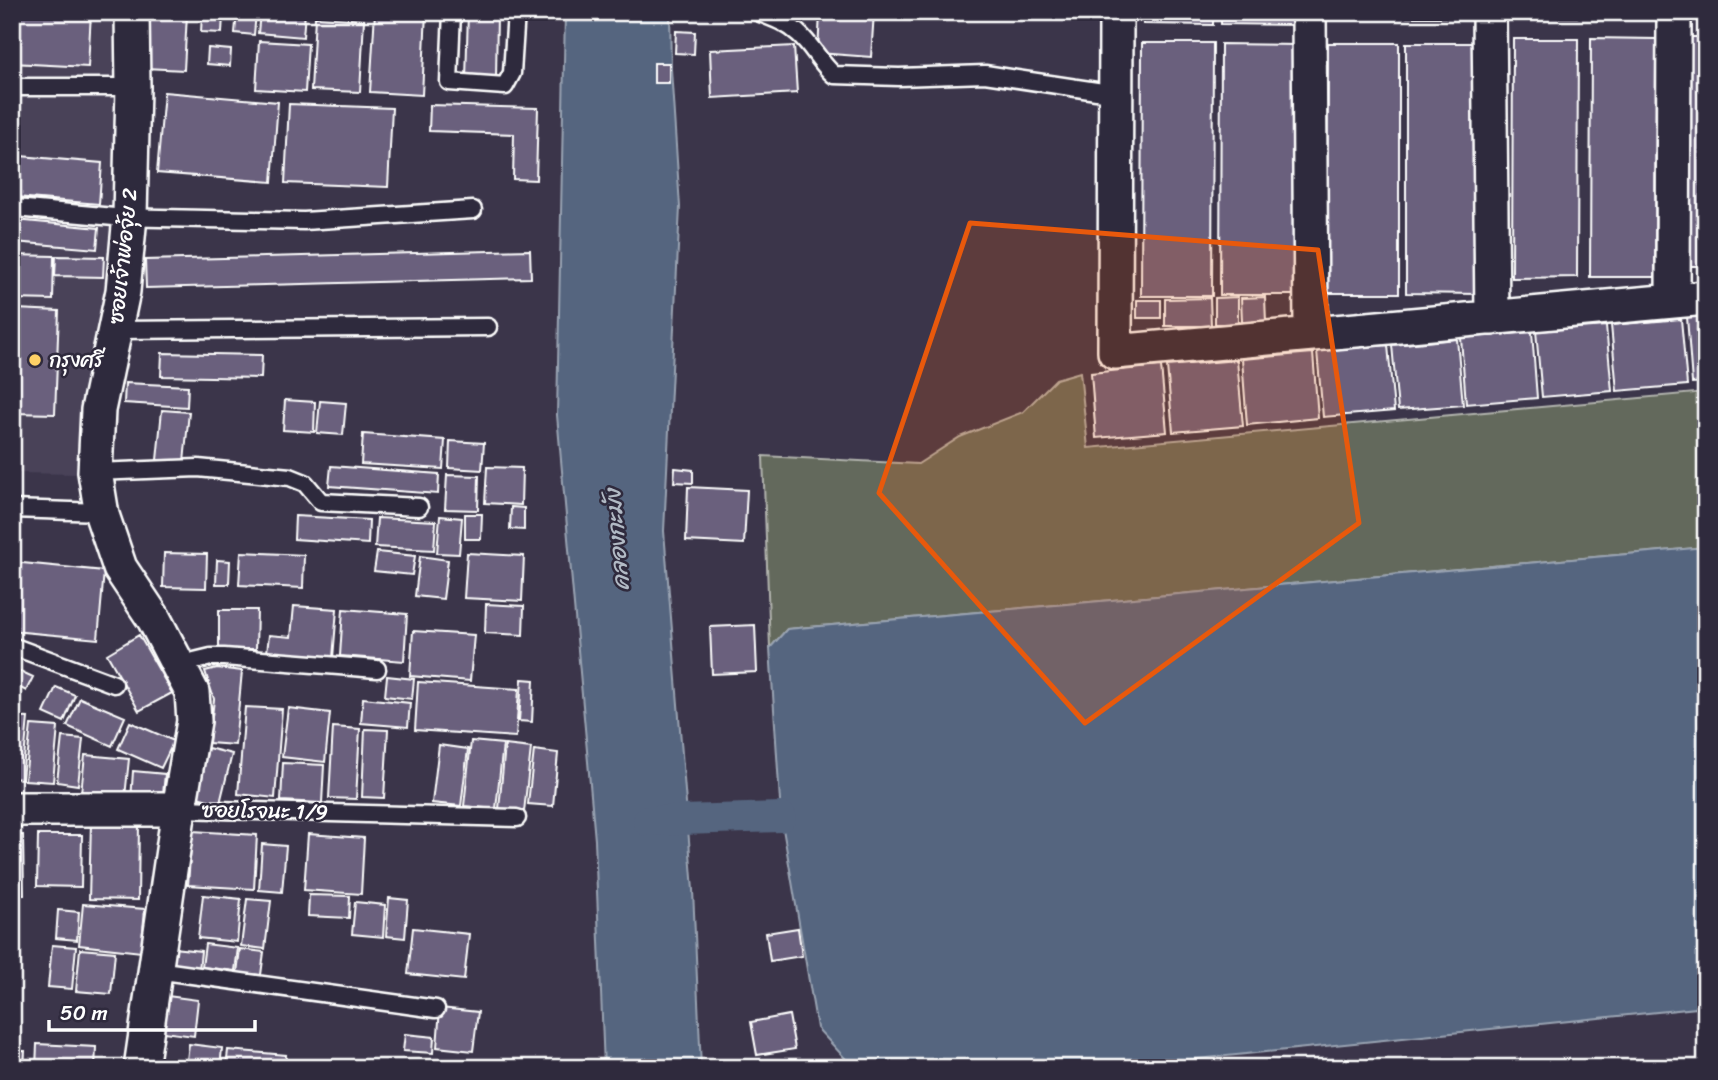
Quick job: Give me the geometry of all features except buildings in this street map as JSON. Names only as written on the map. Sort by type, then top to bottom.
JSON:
[{"type":"street","name":"ซอยเจ้าพ่อจุ้ย 2","points":[[132,12],[130,216],[123,290],[98,410],[95,472],[101,512],[120,568],[154,619],[192,692],[194,721],[141,1068]]},
{"type":"street","points":[[1116,12],[1115,352],[1706,298]]},
{"type":"street","points":[[1309,12],[1311,334]]},
{"type":"street","points":[[1489,12],[1492,318]]},
{"type":"street","points":[[1673,301],[1674,12]]},
{"type":"street","name":"ซอยโรจนะ 1/9","points":[[12,809],[179,809]]},
{"type":"lane","points":[[452,12],[449,82],[505,86],[512,73],[516,12]]},
{"type":"lane","points":[[758,12],[782,21],[800,34],[825,68],[834,75],[899,77],[985,74],[1116,94]]},
{"type":"lane","points":[[12,88],[133,87]]},
{"type":"lane","points":[[15,208],[114,217],[225,221],[304,221],[473,210]]},
{"type":"lane","points":[[116,330],[488,327]]},
{"type":"lane","points":[[95,472],[198,468],[290,477],[305,483],[321,502],[419,507]]},
{"type":"lane","points":[[12,509],[101,512]]},
{"type":"lane","points":[[12,646],[114,684]]},
{"type":"lane","points":[[178,665],[225,657],[377,669]]},
{"type":"lane","name":"ซอยโรจนะ 1/9","points":[[179,809],[517,818]]},
{"type":"lane","points":[[156,970],[436,1009]]},
{"type":"highlighted area","points":[[970,223],[1318,250],[1359,523],[1085,723],[879,493]]},
{"type":"shaded area","points":[[12,12],[115,12],[113,157],[106,310],[82,474],[12,473]]},
{"type":"green space","points":[[1080,372],[1088,448],[1706,392],[1706,547],[787,629],[770,648],[763,456],[918,464],[960,437],[1023,412],[1056,379]]},
{"type":"water","name":"คลองกะมัง","points":[[565,12],[670,12],[680,207],[664,531],[693,890],[701,1068],[604,1068],[595,840],[557,415]]},
{"type":"water","points":[[1706,547],[1706,1007],[1110,1068],[854,1068],[817,1028],[781,817],[770,648],[787,629]]},
{"type":"waterway","points":[[648,821],[781,817]]},
{"type":"place","name":"กรุงศรี","points":[[35,360]]}]
